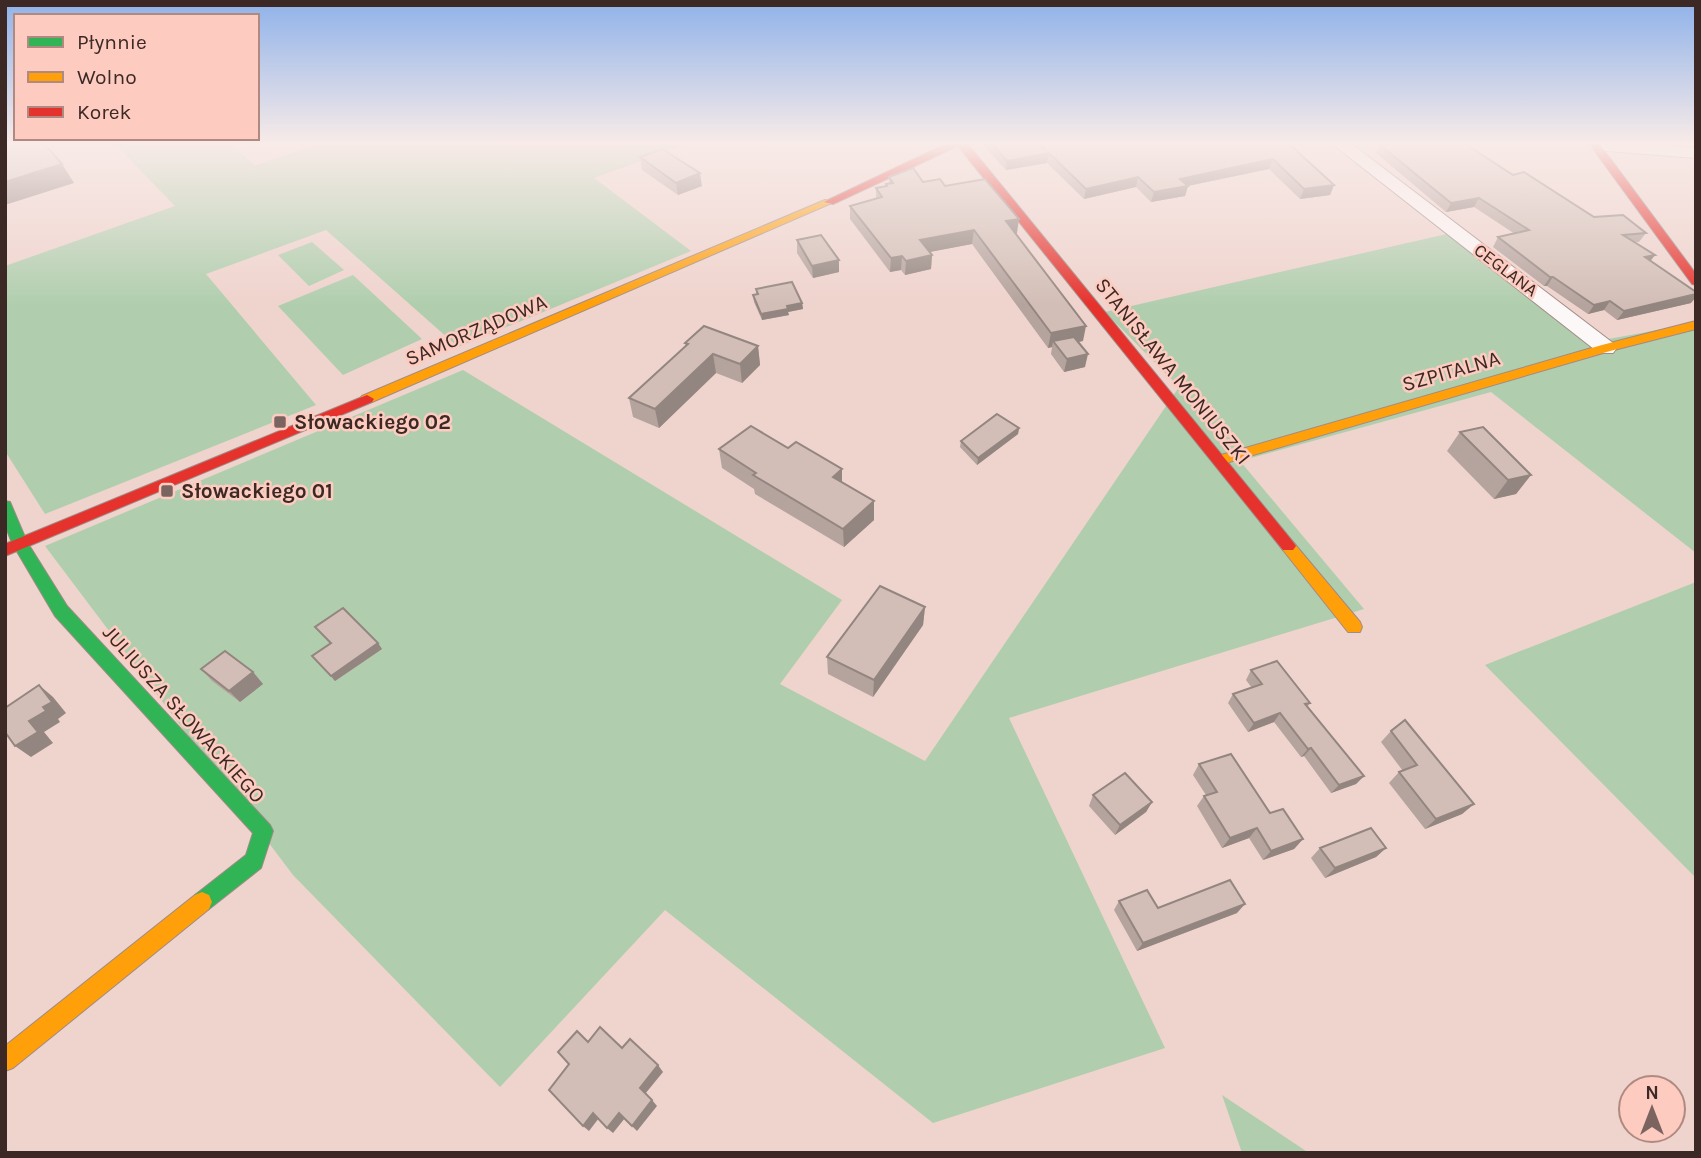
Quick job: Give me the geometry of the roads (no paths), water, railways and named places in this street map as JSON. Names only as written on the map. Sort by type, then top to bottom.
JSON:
[{"type":"street","name":"SAMORZĄDOWA","points":[[13,546],[639,284],[838,196]]},
{"type":"street","name":"STANISŁAWA MONIUSZKI","points":[[1004,196],[1354,627]]},
{"type":"street","name":"CEGLANA","points":[[1408,196],[1606,348]]},
{"type":"street","points":[[1632,196],[1696,282]]},
{"type":"street","name":"SZPITALNA","points":[[1219,460],[1606,348],[1696,325]]},
{"type":"street","name":"JULIUSZA SŁOWACKIEGO","points":[[5,506],[13,546],[61,611],[263,831],[254,861],[5,1059]]},
{"type":"place","name":"Słowackiego 02","points":[[280,422]]},
{"type":"place","name":"Słowackiego 01","points":[[167,491]]}]
